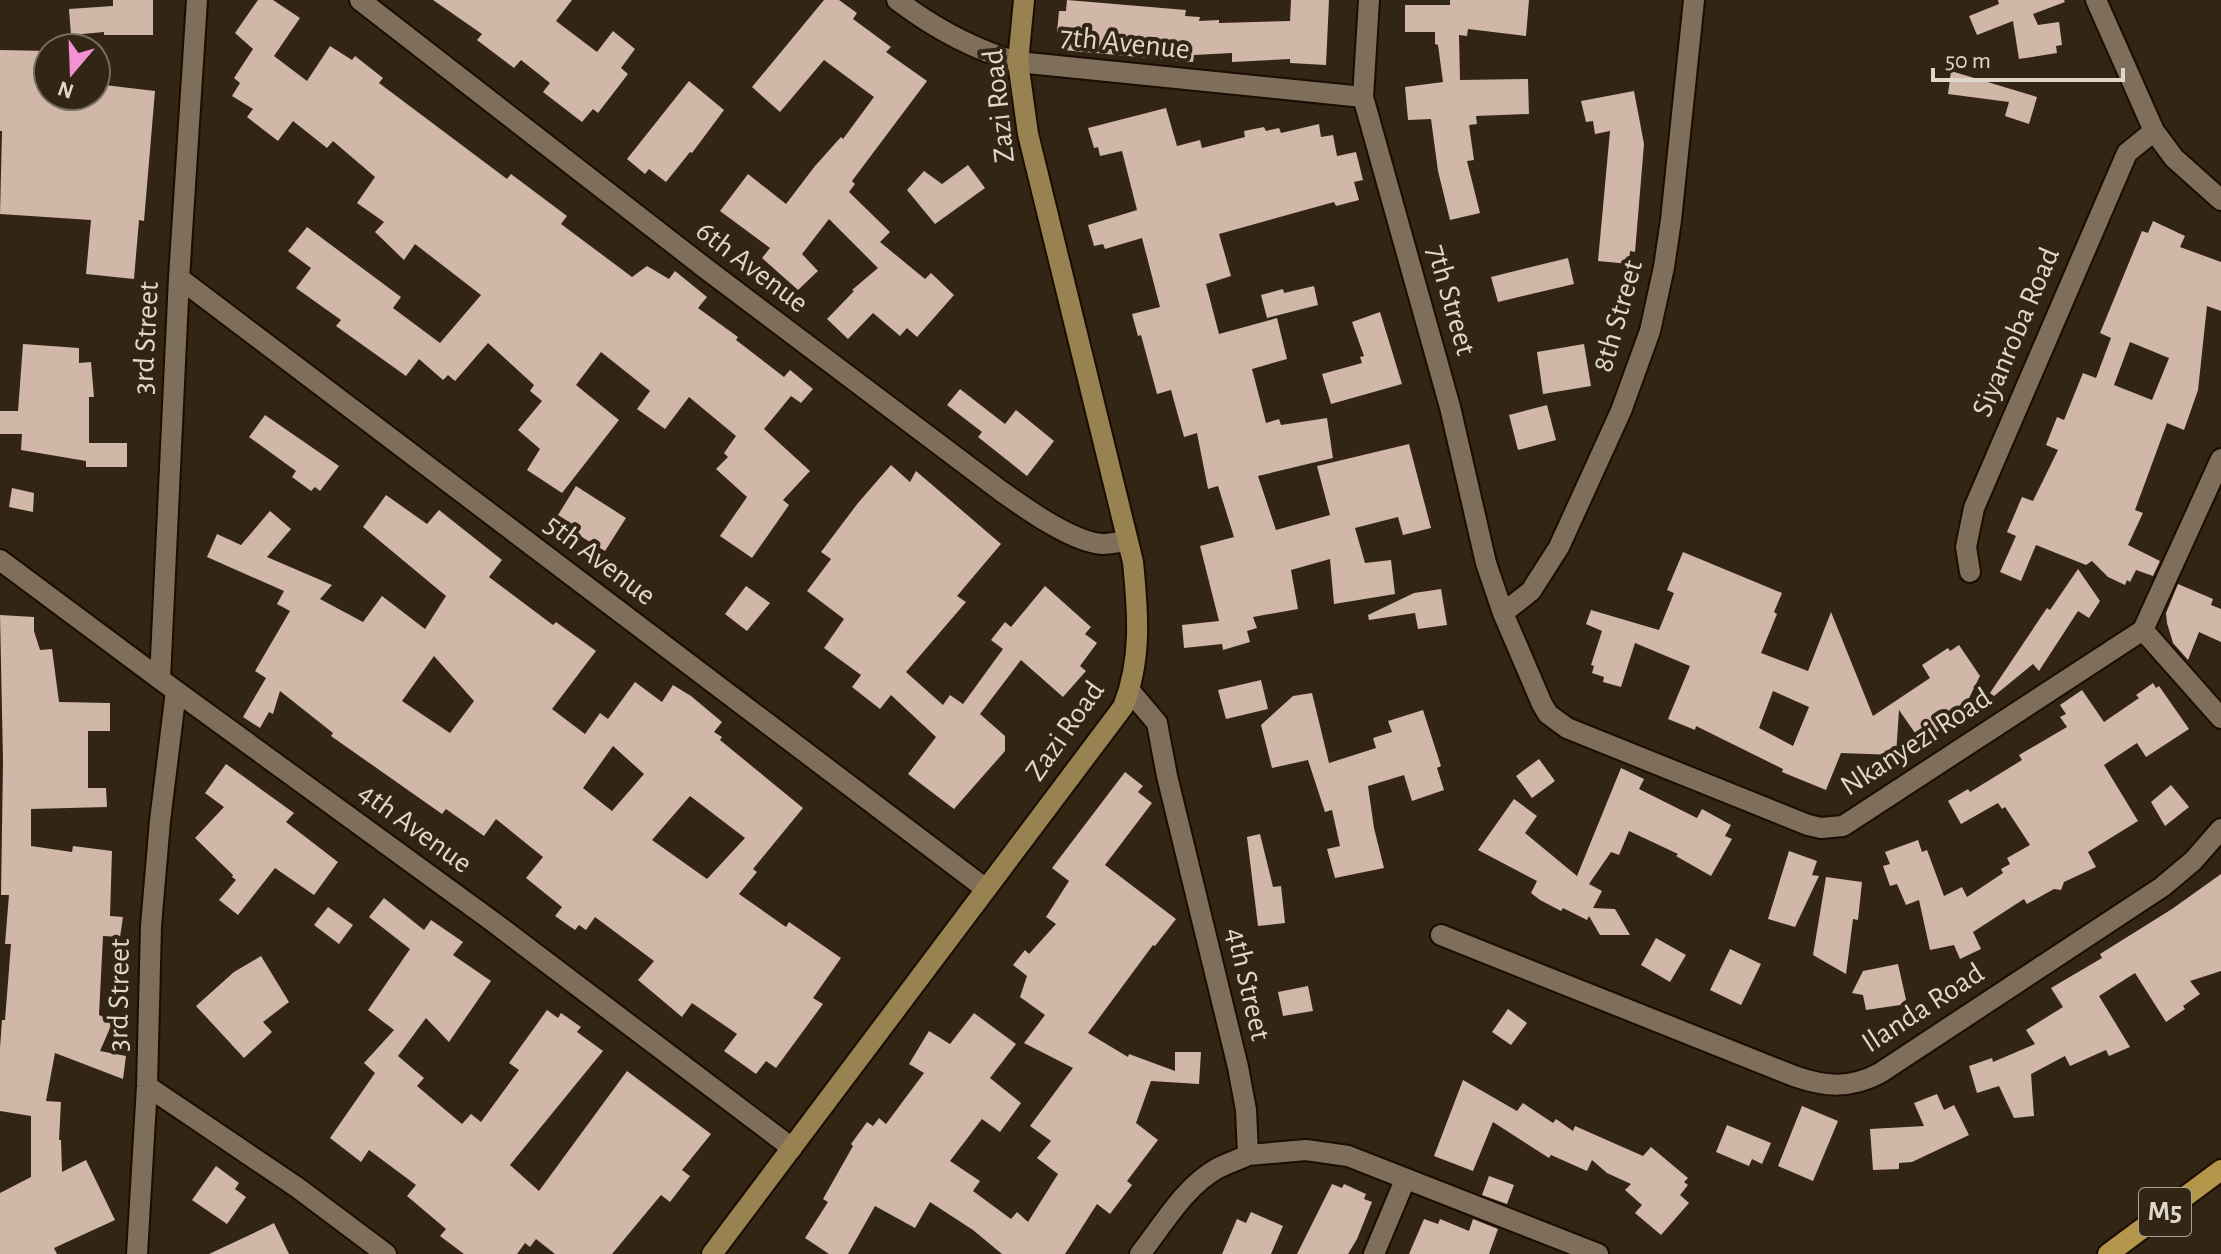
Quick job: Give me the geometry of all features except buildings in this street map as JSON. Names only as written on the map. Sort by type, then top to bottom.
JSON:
[{"type":"main road","name":"M5","points":[[2108,1254],[2221,1170]]},
{"type":"street","name":"3rd Street","points":[[137,1254],[147,1086],[151,926],[168,685],[179,278],[197,0]]},
{"type":"street","name":"6th Avenue","points":[[360,0],[730,288],[1001,491],[1046,522],[1074,535],[1099,544],[1127,541]]},
{"type":"street","name":"7th Avenue","points":[[897,0],[952,36],[989,54],[1018,62],[1363,97]]},
{"type":"street","name":"Zazi Road","points":[[712,1254],[1116,718],[1130,691],[1136,668],[1136,589],[1127,541],[1028,134],[1018,62],[1024,0]]},
{"type":"street","name":"7th Street","points":[[1369,0],[1363,97],[1450,407],[1486,563],[1503,613]]},
{"type":"street","name":"8th Street","points":[[1503,613],[1531,591],[1559,547],[1621,411],[1650,331],[1671,220],[1694,0]]},
{"type":"street","points":[[2096,0],[2154,131],[2174,158],[2221,200]]},
{"type":"street","name":"Siyanroba Road","points":[[1970,572],[1966,547],[1974,508],[2127,153],[2154,131]]},
{"type":"street","name":"5th Avenue","points":[[179,278],[986,889]]},
{"type":"street","points":[[2221,459],[2143,630],[2221,718]]},
{"type":"street","name":"4th Avenue","points":[[0,560],[492,921],[792,1148]]},
{"type":"street","name":"Nkanyezi Road","points":[[1503,613],[1542,704],[1557,721],[1625,753],[1753,805],[1821,828],[1833,828],[1855,820],[2143,630]]},
{"type":"street","name":"4th Street","points":[[1130,691],[1157,723],[1167,776],[1238,1067],[1246,1110],[1248,1155]]},
{"type":"street","name":"Ilanda Road","points":[[1441,935],[1794,1076],[1831,1086],[1848,1085],[1880,1073],[2162,887],[2193,861],[2221,829]]},
{"type":"street","points":[[147,1086],[298,1188],[386,1254]]},
{"type":"street","points":[[1140,1254],[1180,1203],[1216,1169],[1248,1155],[1294,1150],[1326,1151],[1358,1160],[1598,1254]]},
{"type":"street","points":[[1374,1254],[1405,1180]]}]
